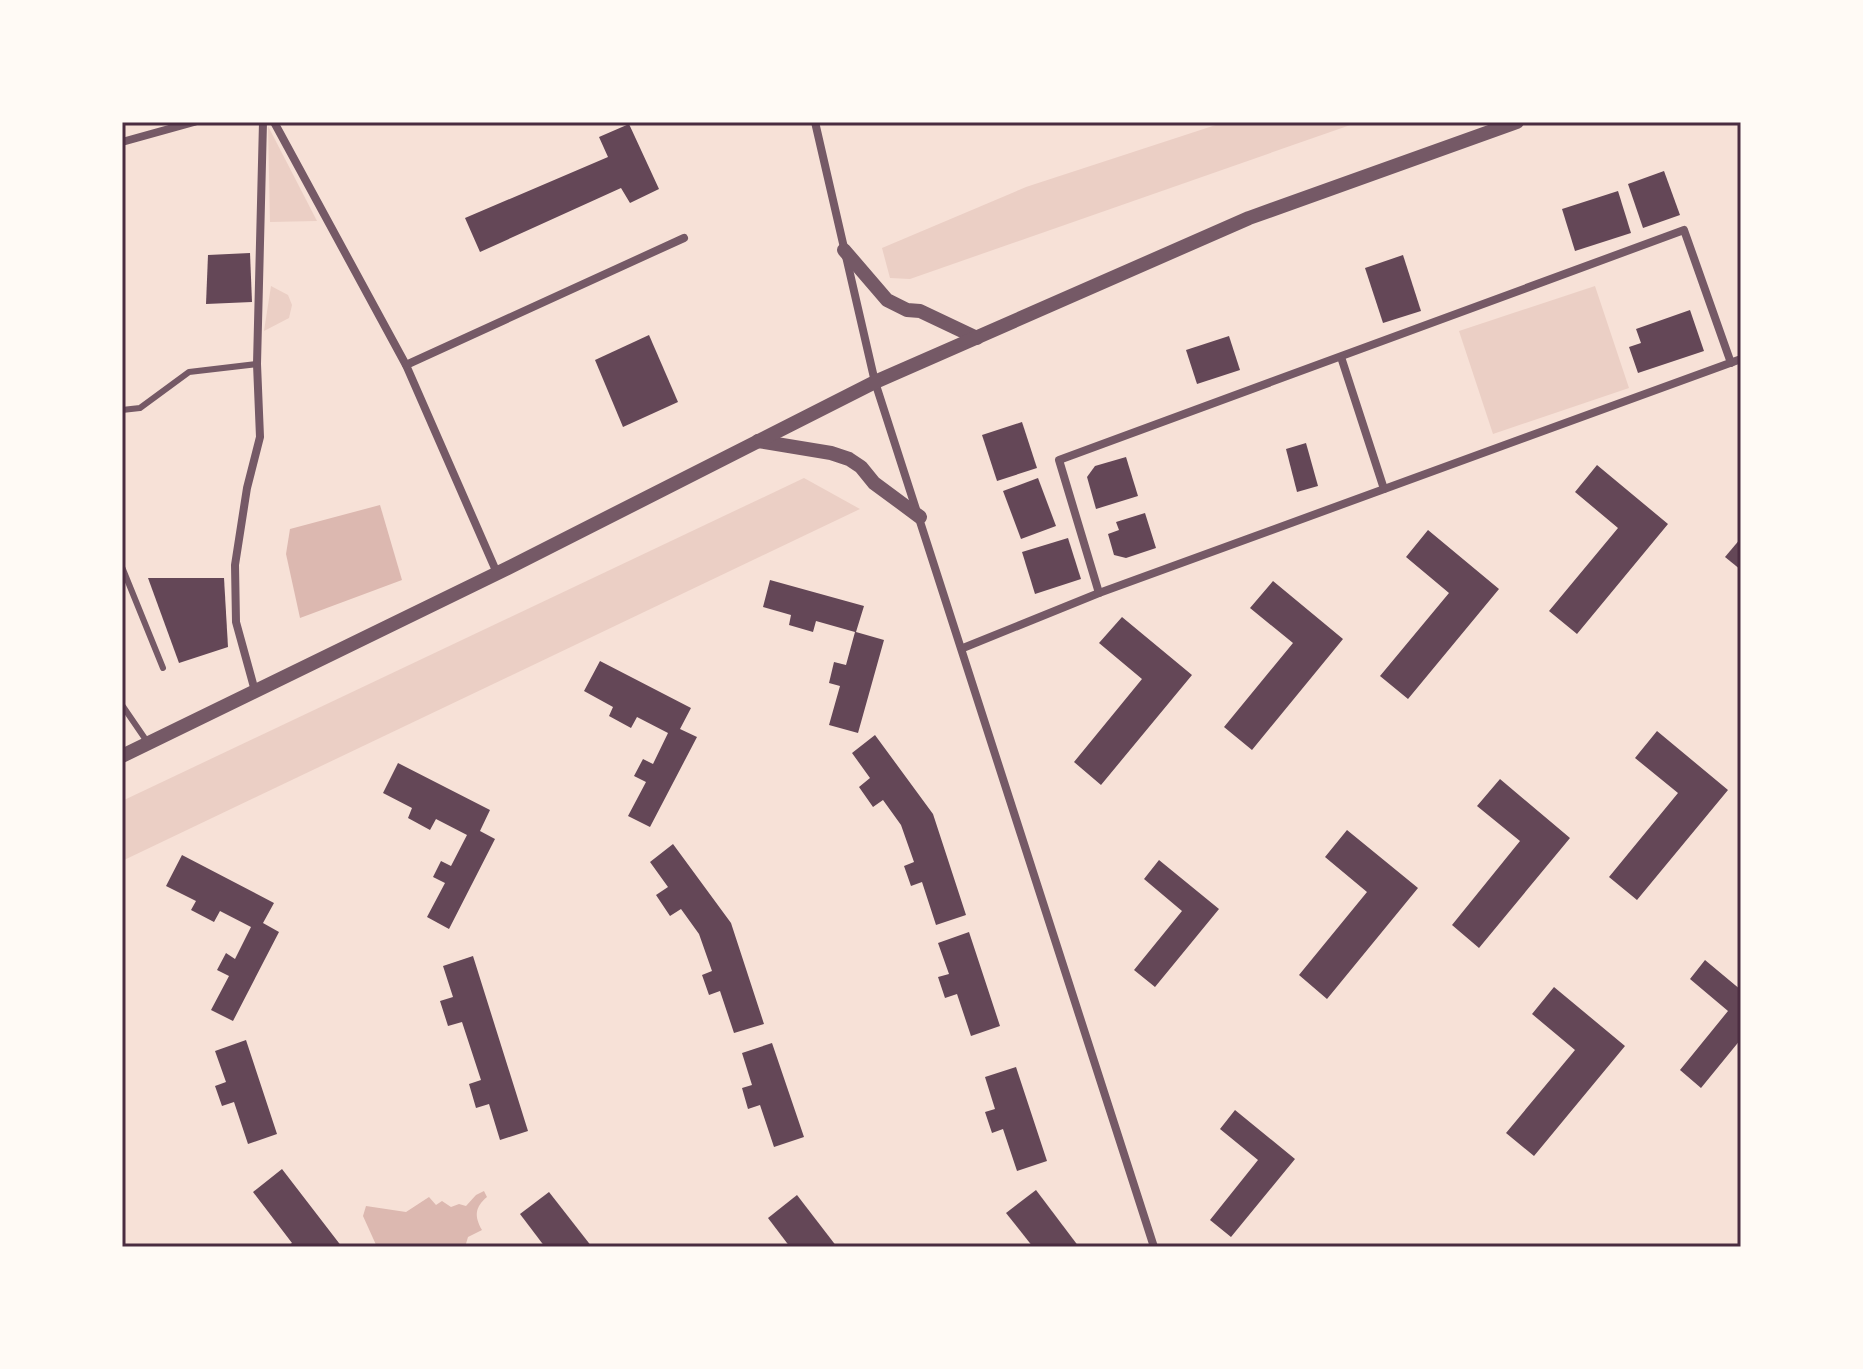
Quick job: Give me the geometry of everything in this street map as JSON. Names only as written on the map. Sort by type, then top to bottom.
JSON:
[{"type":"street","points":[[122,142],[194,122]]},
{"type":"street","points":[[255,691],[236,622],[235,565],[247,488],[260,437],[257,364],[263,122]]},
{"type":"street","points":[[274,122],[406,365],[497,573]]},
{"type":"street","points":[[815,122],[875,382],[1154,1247]]},
{"type":"street","points":[[122,756],[497,573],[875,382],[1249,218],[1517,122]]},
{"type":"street","points":[[963,648],[1099,593],[1736,361],[1684,230],[1059,460],[1099,593]]},
{"type":"street","points":[[406,365],[684,238]]},
{"type":"street","points":[[844,250],[887,300],[907,310],[920,311],[977,338]]},
{"type":"street","points":[[1341,357],[1384,489]]},
{"type":"street","points":[[758,441],[849,459],[861,467],[874,483],[920,517]]},
{"type":"lane","points":[[122,410],[140,408],[189,372],[257,364]]},
{"type":"lane","points":[[122,567],[163,668]]},
{"type":"lane","points":[[122,705],[148,743]]},
{"type":"shaded area","points":[[1225,122],[1359,122],[910,279],[890,278],[882,248],[1026,187]]},
{"type":"shaded area","points":[[268,126],[317,221],[270,222]]},
{"type":"shaded area","points":[[271,286],[288,295],[292,305],[289,318],[264,331]]},
{"type":"shaded area","points":[[1595,286],[1629,388],[1493,434],[1459,331]]},
{"type":"shaded area","points":[[804,478],[860,509],[122,861],[122,801]]},
{"type":"shaded area","points":[[380,505],[402,580],[300,618],[286,554],[290,529]]},
{"type":"shaded area","points":[[484,1191],[487,1197],[477,1212],[482,1230],[468,1237],[465,1247],[377,1247],[363,1216],[366,1206],[406,1212],[429,1197],[436,1205],[442,1201],[451,1207],[459,1204],[466,1206]]},
{"type":"building","points":[[629,124],[659,189],[630,203],[621,188],[480,252],[465,218],[608,157],[599,137]]},
{"type":"building","points":[[1664,171],[1680,215],[1643,228],[1628,184]]},
{"type":"building","points":[[1618,191],[1631,233],[1575,251],[1562,209]]},
{"type":"building","points":[[250,253],[252,302],[206,304],[208,255]]},
{"type":"building","points":[[1403,255],[1421,311],[1383,323],[1365,268]]},
{"type":"building","points":[[1690,310],[1704,351],[1638,373],[1629,347],[1641,343],[1636,329]]},
{"type":"building","points":[[649,335],[678,402],[623,427],[595,360]]},
{"type":"building","points":[[1229,336],[1240,370],[1197,384],[1186,350]]},
{"type":"building","points":[[1022,422],[1037,468],[997,481],[982,435]]},
{"type":"building","points":[[1306,443],[1318,486],[1297,492],[1286,449]]},
{"type":"building","points":[[1126,457],[1138,496],[1096,509],[1087,477],[1095,466]]},
{"type":"building","points":[[1597,465],[1668,524],[1577,634],[1549,611],[1618,528],[1575,492]]},
{"type":"building","points":[[1038,478],[1056,526],[1021,539],[1003,491]]},
{"type":"building","points":[[1145,513],[1156,548],[1126,558],[1114,555],[1108,534],[1119,530],[1116,522]]},
{"type":"building","points":[[1428,530],[1499,589],[1408,699],[1380,676],[1449,593],[1406,557]]},
{"type":"building","points":[[1068,538],[1081,579],[1035,594],[1022,552]]},
{"type":"building","points":[[1741,538],[1741,570],[1725,557]]},
{"type":"building","points":[[148,578],[224,578],[228,647],[179,663]]},
{"type":"building","points":[[770,580],[864,606],[856,632],[884,640],[858,733],[829,725],[840,686],[829,683],[834,662],[846,665],[855,632],[816,621],[813,632],[789,625],[791,615],[763,607]]},
{"type":"building","points":[[1273,581],[1343,639],[1252,750],[1224,727],[1293,643],[1250,608]]},
{"type":"building","points":[[1122,617],[1192,675],[1101,785],[1074,762],[1142,679],[1099,643]]},
{"type":"building","points":[[600,661],[691,708],[680,729],[697,737],[650,827],[628,816],[646,782],[634,776],[643,759],[653,764],[668,733],[637,717],[631,728],[609,716],[613,707],[584,691]]},
{"type":"building","points":[[1657,731],[1728,790],[1637,900],[1609,877],[1678,793],[1635,758]]},
{"type":"building","points":[[875,735],[933,814],[966,915],[936,925],[922,882],[911,886],[904,866],[914,862],[901,825],[883,800],[873,807],[859,787],[870,778],[852,753]]},
{"type":"building","points":[[398,763],[490,810],[480,831],[495,839],[449,929],[427,917],[445,883],[433,877],[441,861],[451,866],[467,835],[436,819],[430,830],[408,818],[412,808],[383,793]]},
{"type":"building","points":[[1500,779],[1570,838],[1479,948],[1452,925],[1520,841],[1477,806]]},
{"type":"building","points":[[1347,830],[1418,888],[1327,999],[1299,975],[1367,892],[1325,857]]},
{"type":"building","points":[[673,844],[731,923],[764,1024],[734,1033],[720,991],[709,995],[702,975],[712,971],[699,934],[681,909],[670,916],[656,895],[668,887],[650,862]]},
{"type":"building","points":[[182,855],[274,903],[263,923],[279,932],[233,1021],[211,1010],[229,976],[217,970],[226,953],[235,959],[251,927],[220,911],[214,922],[191,910],[196,901],[166,886]]},
{"type":"building","points":[[1159,860],[1219,909],[1155,987],[1134,970],[1182,911],[1144,879]]},
{"type":"building","points":[[969,932],[1000,1026],[971,1036],[957,994],[945,998],[938,977],[949,974],[938,943]]},
{"type":"building","points":[[473,956],[528,1131],[500,1140],[489,1104],[476,1108],[469,1084],[481,1080],[462,1022],[448,1026],[440,1001],[453,997],[443,966]]},
{"type":"building","points":[[1705,960],[1741,990],[1741,1039],[1701,1088],[1680,1070],[1728,1011],[1690,979]]},
{"type":"building","points":[[1554,987],[1625,1046],[1534,1156],[1506,1133],[1575,1050],[1532,1014]]},
{"type":"building","points":[[246,1040],[277,1134],[248,1144],[234,1102],[222,1106],[215,1086],[226,1082],[215,1051]]},
{"type":"building","points":[[772,1043],[804,1137],[774,1147],[760,1105],[748,1109],[742,1088],[752,1085],[742,1053]]},
{"type":"building","points":[[1016,1067],[1047,1161],[1017,1171],[1003,1129],[992,1133],[985,1112],[995,1109],[985,1077]]},
{"type":"building","points":[[1235,1110],[1295,1159],[1231,1237],[1210,1220],[1258,1160],[1220,1129]]},
{"type":"building","points":[[282,1169],[342,1247],[286,1247],[292,1243],[253,1192]]},
{"type":"building","points":[[1036,1190],[1079,1247],[1033,1247],[1006,1213]]},
{"type":"building","points":[[549,1192],[592,1247],[545,1247],[520,1214]]},
{"type":"building","points":[[797,1195],[837,1247],[790,1247],[768,1218]]}]
